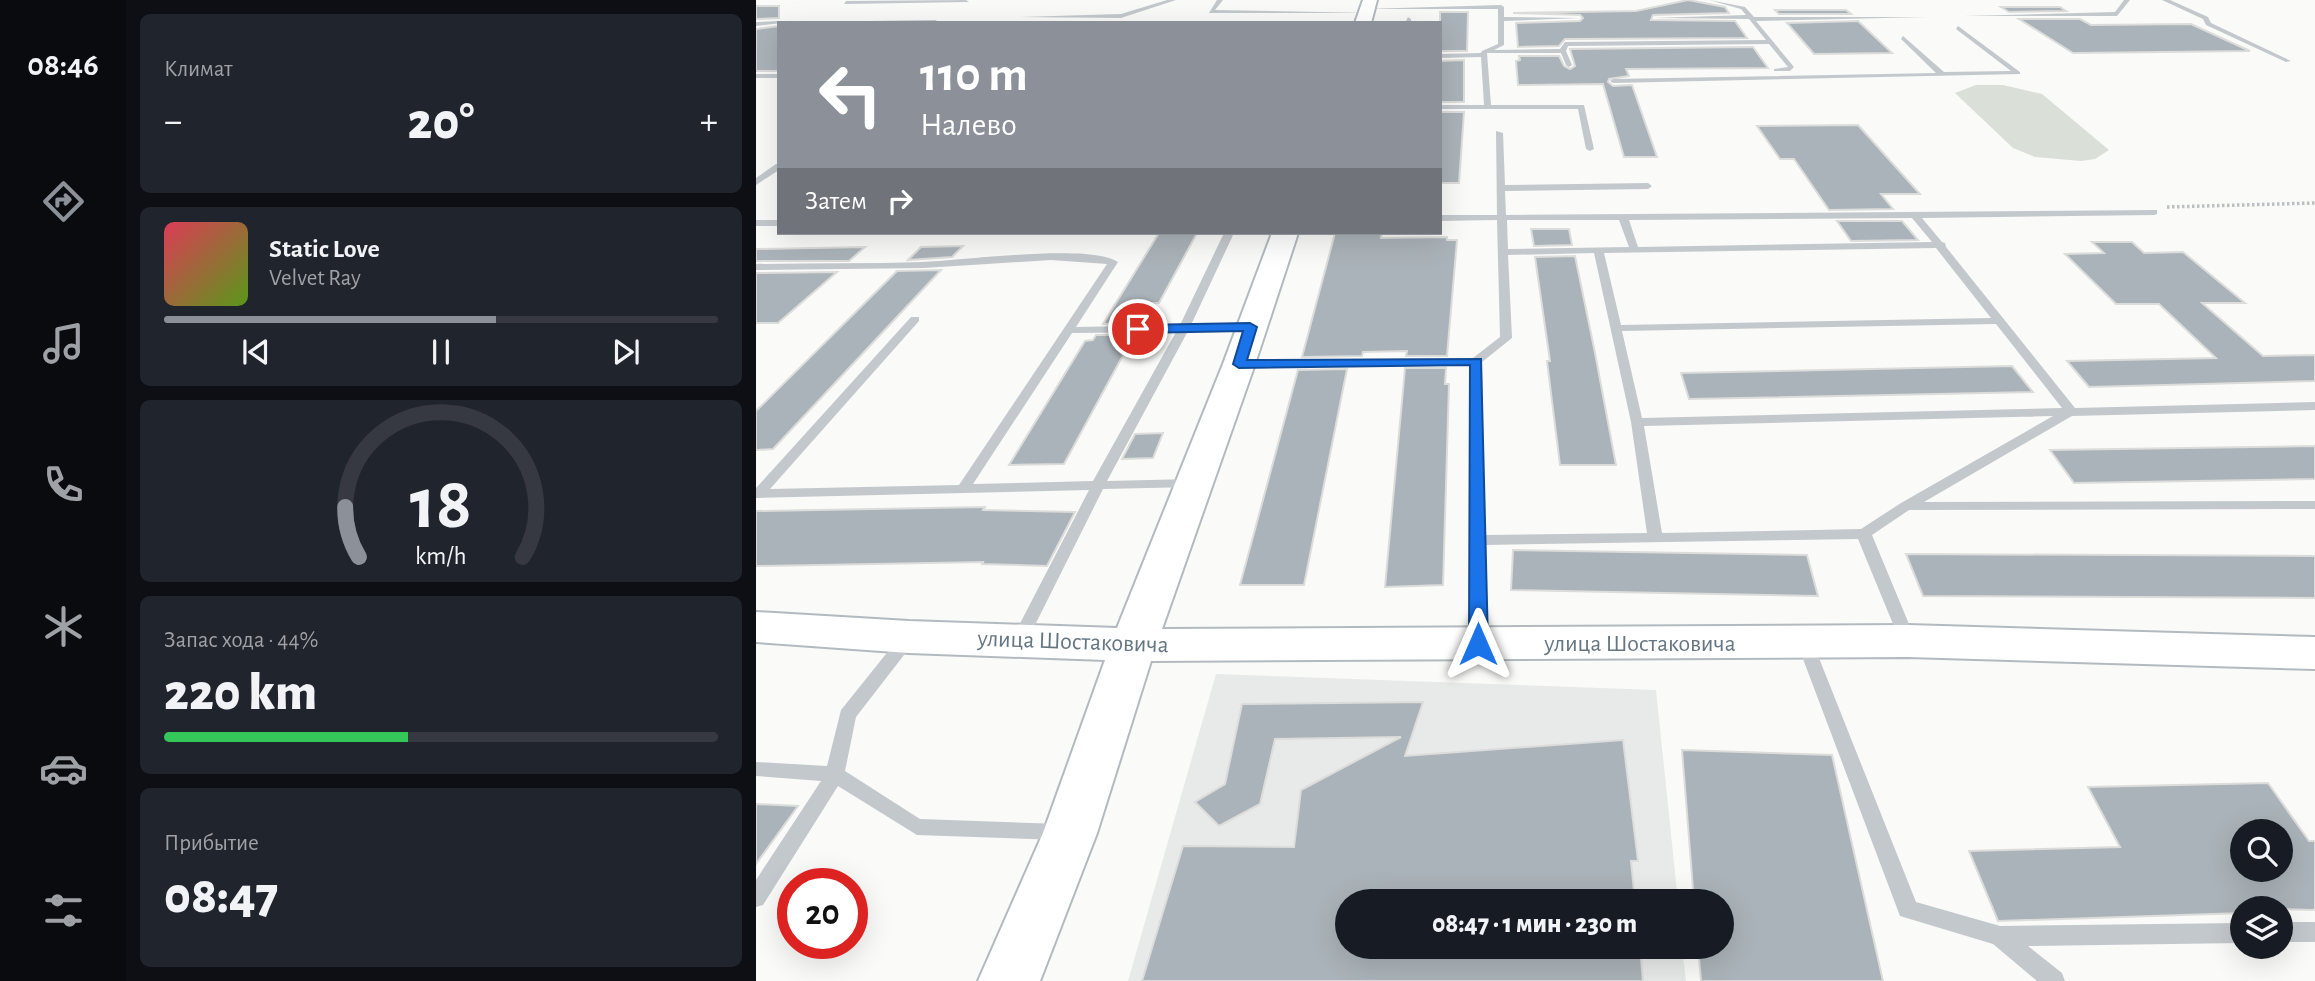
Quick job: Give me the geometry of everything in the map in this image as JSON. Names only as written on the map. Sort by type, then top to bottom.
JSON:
[{"type":"street","points":[[1009,981],[1070,833],[1133,645],[1285,235]]},
{"type":"street","name":"улица Шостаковича","points":[[758,630],[1133,645],[1908,641],[2315,653]]},
{"type":"lane","points":[[1049,0],[1060,0]]},
{"type":"lane","points":[[1023,17],[1121,16],[1174,0]]},
{"type":"lane","points":[[1220,0],[1211,12],[1366,11],[1487,4],[1501,7],[1501,45]]},
{"type":"lane","points":[[1712,0],[1743,8],[1797,75]]},
{"type":"lane","points":[[1967,16],[2117,15],[2127,0]]},
{"type":"lane","points":[[2165,0],[2206,18],[2208,24],[2288,61]]},
{"type":"lane","points":[[846,3],[967,1]]},
{"type":"lane","points":[[947,13],[967,1]]},
{"type":"lane","points":[[1656,18],[1924,17]]},
{"type":"lane","points":[[1502,19],[1577,18]]},
{"type":"lane","points":[[756,24],[777,23]]},
{"type":"lane","points":[[1757,26],[1844,26]]},
{"type":"lane","points":[[1613,80],[2018,73],[1958,28]]},
{"type":"lane","points":[[1903,38],[1943,75]]},
{"type":"lane","points":[[1569,65],[1563,51],[1565,44],[1769,42]]},
{"type":"lane","points":[[1484,54],[1501,45],[1560,43]]},
{"type":"lane","points":[[1442,56],[1563,51]]},
{"type":"lane","points":[[1484,54],[1488,107]]},
{"type":"lane","points":[[1680,71],[1790,69]]},
{"type":"lane","points":[[756,76],[777,76]]},
{"type":"lane","points":[[1442,107],[1581,107],[1590,149]]},
{"type":"lane","points":[[1068,330],[1184,328],[1245,345],[1476,361],[1506,338],[1499,133]]},
{"type":"lane","points":[[756,182],[776,169]]},
{"type":"lane","points":[[1501,188],[1648,186]]},
{"type":"lane","points":[[1442,218],[1915,215],[2157,210]]},
{"type":"lane","points":[[1915,215],[1942,245],[2071,411]]},
{"type":"lane","points":[[1623,217],[1635,251]]},
{"type":"lane","points":[[756,223],[777,223]]},
{"type":"lane","points":[[1019,641],[1098,485],[1184,328],[1228,235]]},
{"type":"lane","points":[[1503,252],[1942,245]]},
{"type":"lane","points":[[1600,252],[1637,422],[1655,537]]},
{"type":"lane","points":[[756,267],[948,264],[1008,257],[1090,257],[1113,262],[964,488]]},
{"type":"lane","points":[[758,494],[915,319]]},
{"type":"lane","points":[[1616,328],[2001,321]]},
{"type":"lane","points":[[1476,361],[1478,644]]},
{"type":"lane","points":[[1637,422],[2315,406]]},
{"type":"lane","points":[[1478,540],[1864,534],[1906,506],[2071,411]]},
{"type":"lane","points":[[758,494],[1194,483]]},
{"type":"lane","points":[[1906,506],[2315,505]]},
{"type":"lane","points":[[1864,534],[1908,641]]},
{"type":"lane","points":[[756,898],[835,774],[847,715],[909,637]]},
{"type":"lane","points":[[1805,643],[1908,909],[2000,936],[2230,933]]},
{"type":"lane","points":[[756,769],[835,774],[917,827],[1070,833]]},
{"type":"lane","points":[[2293,932],[2315,932]]},
{"type":"lane","points":[[2000,936],[2054,981]]},
{"type":"path","points":[[2157,210],[2315,203]]},
{"type":"shaded area","points":[[1976,85],[2003,85],[2042,94],[2109,150],[2095,159],[2081,161],[2035,157],[2013,148],[1955,93]]},
{"type":"shaded area","points":[[1216,674],[1656,690],[1677,889],[1335,889],[1335,959],[1683,959],[1686,981],[1128,981]]},
{"type":"building","points":[[1688,0],[1725,7],[1729,13],[1653,15],[1651,20],[1735,21],[1747,38],[1565,39],[1559,46],[1518,47],[1516,23],[1580,21],[1583,18],[1580,15],[1513,13],[1636,11]]},
{"type":"building","points":[[756,6],[779,6],[779,18],[756,19]]},
{"type":"building","points":[[2001,7],[2060,7],[2066,11],[2009,12]]},
{"type":"building","points":[[1775,10],[1846,10],[1851,14],[1779,14]]},
{"type":"building","points":[[1440,12],[1468,12],[1467,51],[1442,51]]},
{"type":"building","points":[[2019,19],[2080,19],[2091,25],[2191,24],[2250,51],[2073,53]]},
{"type":"building","points":[[1858,21],[1892,53],[1814,54],[1787,23]]},
{"type":"building","points":[[777,26],[777,71],[756,71],[756,29]]},
{"type":"building","points":[[1753,47],[1768,68],[1626,69],[1629,76],[1609,79],[1608,82],[1613,86],[1632,85],[1657,157],[1624,157],[1603,84],[1518,85],[1516,61],[1520,60],[1519,56],[1559,56],[1564,66],[1570,69],[1575,66],[1570,49]]},
{"type":"building","points":[[1464,60],[1464,102],[1442,102],[1442,61]]},
{"type":"building","points":[[1442,112],[1464,112],[1459,183],[1442,183]]},
{"type":"building","points":[[1858,125],[1920,194],[1881,194],[1893,209],[1829,210],[1794,159],[1780,159],[1757,126]]},
{"type":"building","points":[[1837,221],[1902,221],[1918,240],[1851,241]]},
{"type":"building","points":[[1531,229],[1569,229],[1572,245],[1534,246]]},
{"type":"building","points":[[1158,235],[1196,235],[1159,303],[1151,303],[1140,323],[1103,324]]},
{"type":"building","points":[[1334,235],[1382,235],[1381,238],[1447,237],[1447,240],[1457,240],[1447,356],[1406,356],[1407,351],[1363,352],[1362,356],[1302,357]]},
{"type":"building","points":[[2092,242],[2132,242],[2144,253],[2183,252],[2245,303],[2202,303],[2263,356],[2315,355],[2315,381],[2089,387],[2067,361],[2216,358],[2159,304],[2116,304],[2065,254],[2104,253]]},
{"type":"building","points":[[963,246],[952,257],[908,260],[921,247]]},
{"type":"building","points":[[865,247],[849,261],[756,261],[756,249]]},
{"type":"building","points":[[1575,256],[1616,465],[1560,465],[1547,361],[1550,361],[1535,257]]},
{"type":"building","points":[[941,270],[773,449],[756,450],[756,411],[897,271]]},
{"type":"building","points":[[837,272],[778,323],[756,323],[756,273]]},
{"type":"building","points":[[1096,335],[1134,335],[1064,464],[1009,465],[1085,341],[1093,340]]},
{"type":"building","points":[[2012,366],[2033,392],[1689,399],[1681,373]]},
{"type":"building","points":[[1405,368],[1446,368],[1445,384],[1449,384],[1443,585],[1385,587]]},
{"type":"building","points":[[1347,369],[1304,585],[1240,585],[1298,370]]},
{"type":"building","points":[[1163,433],[1153,458],[1122,459],[1135,434]]},
{"type":"building","points":[[2315,446],[2315,479],[2074,483],[2050,450]]},
{"type":"building","points":[[985,507],[983,510],[1075,512],[1047,566],[982,564],[983,562],[756,566],[756,511]]},
{"type":"building","points":[[1513,550],[1807,555],[1818,596],[1511,590]]},
{"type":"building","points":[[1906,554],[2315,556],[2315,598],[1923,596]]},
{"type":"building","points":[[1423,702],[1405,756],[1623,740],[1638,861],[1631,861],[1634,889],[1335,889],[1335,959],[1641,959],[1643,981],[1142,981],[1183,846],[1294,847],[1301,790],[1401,737],[1275,739],[1260,804],[1219,826],[1195,802],[1225,784],[1242,704]]},
{"type":"building","points":[[1682,750],[1832,755],[1883,981],[1701,981],[1699,959],[1734,959],[1734,889],[1693,889]]},
{"type":"building","points":[[2268,783],[2309,841],[2315,841],[2315,910],[2293,909],[2293,896],[2230,896],[2230,913],[1998,921],[1969,851],[2120,847],[2088,787]]},
{"type":"building","points":[[756,804],[798,806],[756,864]]},
{"type":"route","points":[[1138,329],[1250,327],[1239,364],[1476,361],[1478,644]]}]
